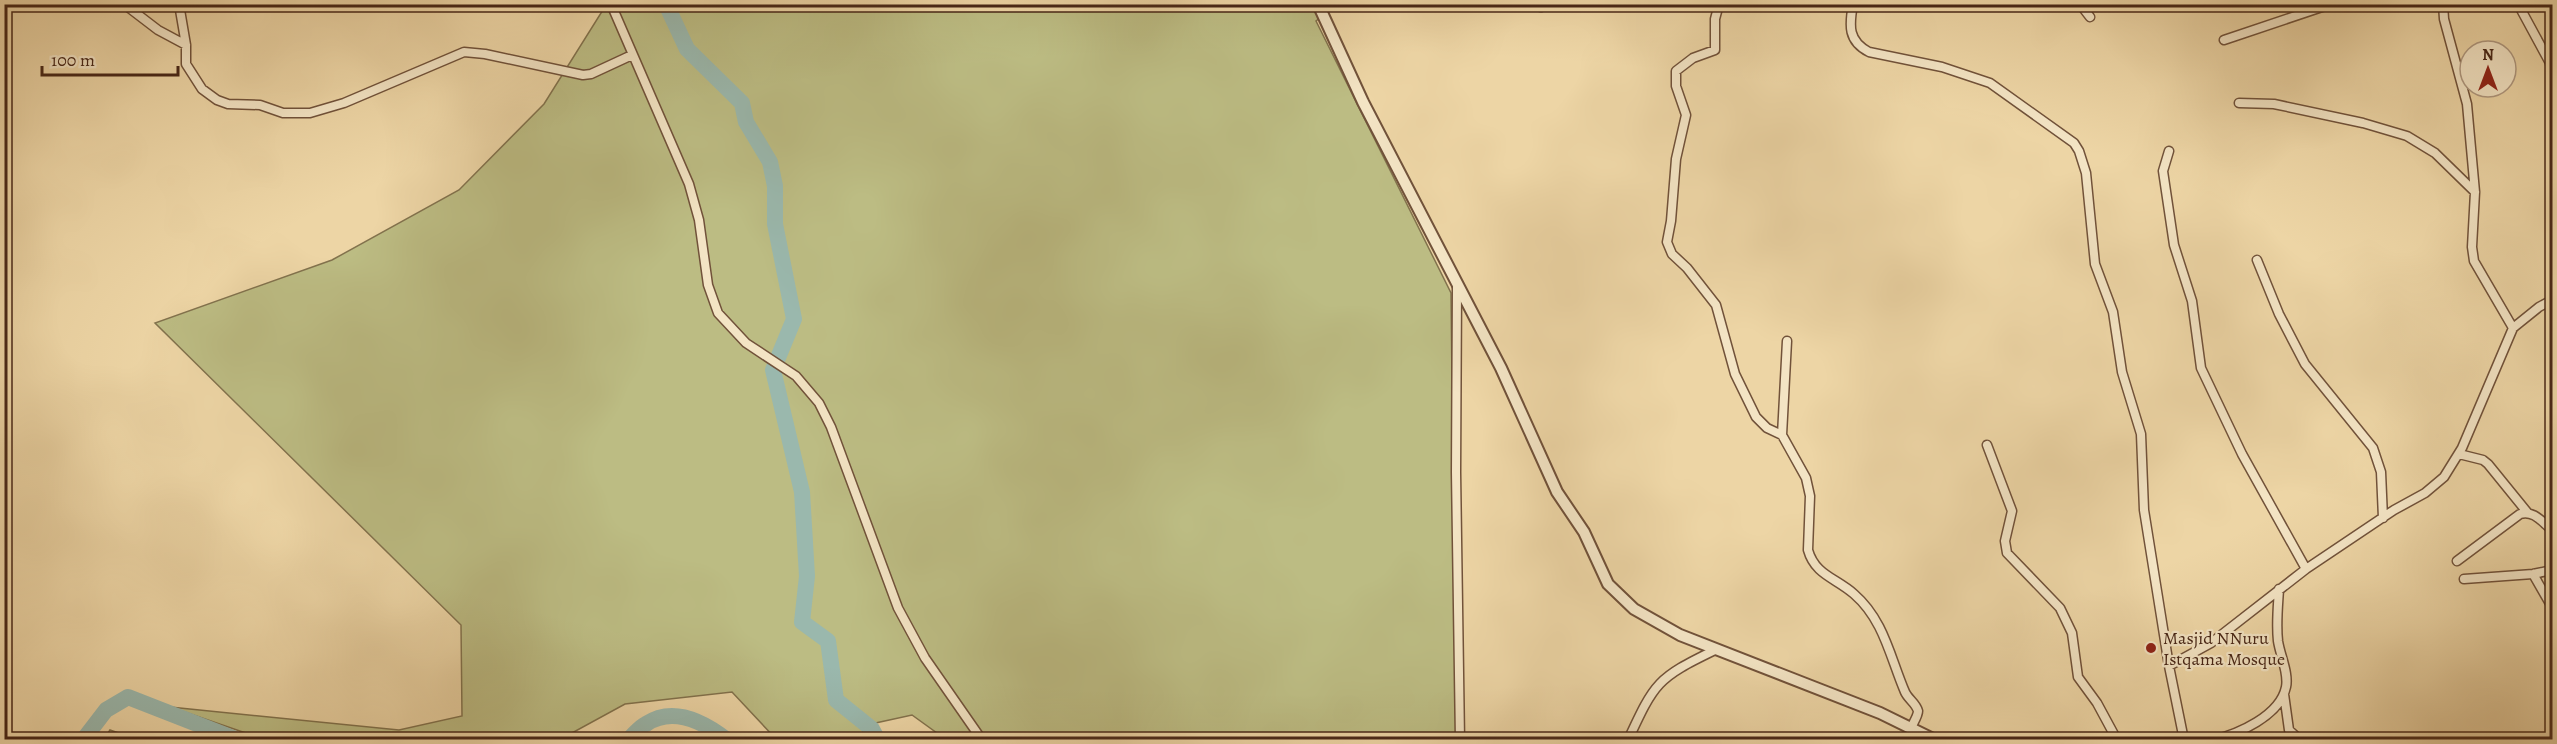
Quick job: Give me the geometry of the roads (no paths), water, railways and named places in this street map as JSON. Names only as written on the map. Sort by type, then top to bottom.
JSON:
[{"type":"street","points":[[124,4],[158,30],[186,45]]},
{"type":"street","points":[[179,4],[188,68],[208,95],[228,104],[260,105],[291,114],[310,113],[344,103],[464,52],[485,54],[583,75],[591,74],[632,55]]},
{"type":"street","points":[[611,4],[692,192],[701,230],[708,285],[714,305],[723,321],[762,354],[785,368],[801,382],[819,404],[831,427],[877,557],[898,608],[926,658],[982,740]]},
{"type":"street","points":[[1318,4],[1363,102],[1501,368],[1557,492],[1584,532],[1608,584],[1623,601],[1655,623],[1715,650],[1872,710],[1935,740]]},
{"type":"street","points":[[1719,4],[1715,19],[1715,50],[1681,65],[1674,79],[1686,115],[1676,159],[1667,242],[1672,254],[1687,268],[1716,305],[1735,374],[1756,417],[1767,428],[1782,435]]},
{"type":"street","points":[[1853,4],[1850,32],[1858,47],[1869,52],[1956,70],[1990,83],[2074,143],[2079,151],[2090,197],[2095,264],[2113,312],[2122,372],[2141,434],[2144,510],[2169,666],[2184,740]]},
{"type":"street","points":[[2080,4],[2091,17]]},
{"type":"street","points":[[2224,40],[2331,4]]},
{"type":"street","points":[[2443,4],[2444,19],[2467,104],[2475,192],[2472,247],[2474,261],[2513,328]]},
{"type":"street","points":[[2518,4],[2550,63],[2553,74]]},
{"type":"street","points":[[2550,63],[2553,53]]},
{"type":"street","points":[[2239,103],[2274,104],[2363,123],[2407,136],[2435,153],[2475,192]]},
{"type":"street","points":[[2169,151],[2163,171],[2174,245],[2192,301],[2201,368],[2242,454],[2306,569]]},
{"type":"street","points":[[2257,260],[2278,314],[2305,364],[2373,448],[2381,472],[2383,518]]},
{"type":"street","points":[[1456,283],[1458,294],[1455,373],[1460,740]]},
{"type":"street","points":[[2169,666],[2211,643],[2306,569],[2431,488],[2444,477],[2459,454],[2497,370],[2513,328],[2539,307],[2553,300]]},
{"type":"street","points":[[1787,341],[1782,435],[1803,472],[1810,496],[1808,550],[1810,559],[1816,569],[1854,594],[1878,625],[1895,660],[1906,695],[1917,709],[1918,714],[1911,728]]},
{"type":"street","points":[[1987,445],[2012,511],[2006,541],[2007,554],[2060,608],[2072,633],[2078,677],[2097,703],[2117,740]]},
{"type":"street","points":[[2459,454],[2483,460],[2528,512],[2553,530]]},
{"type":"street","points":[[2457,561],[2512,518],[2528,512]]},
{"type":"street","points":[[2464,579],[2534,574],[2553,570]]},
{"type":"street","points":[[2534,574],[2553,607]]},
{"type":"street","points":[[2279,589],[2278,639],[2287,681],[2284,694],[2289,730],[2300,740]]},
{"type":"street","points":[[1628,740],[1655,686],[1666,676],[1715,650]]},
{"type":"street","points":[[2213,740],[2262,719],[2284,694]]},
{"type":"waterway","points":[[666,4],[687,49],[742,103],[746,122],[770,162],[775,186],[775,224],[794,319],[773,370],[802,492],[807,576],[802,622],[828,641],[836,700],[872,729],[878,740]]},
{"type":"waterway","points":[[83,740],[106,710],[128,697],[238,740]]},
{"type":"waterway","points":[[628,740],[643,725],[667,716],[677,716],[698,722],[727,740]]},
{"type":"place","name":"Masjid NNuru Istqama Mosque","points":[[2151,648]]}]
